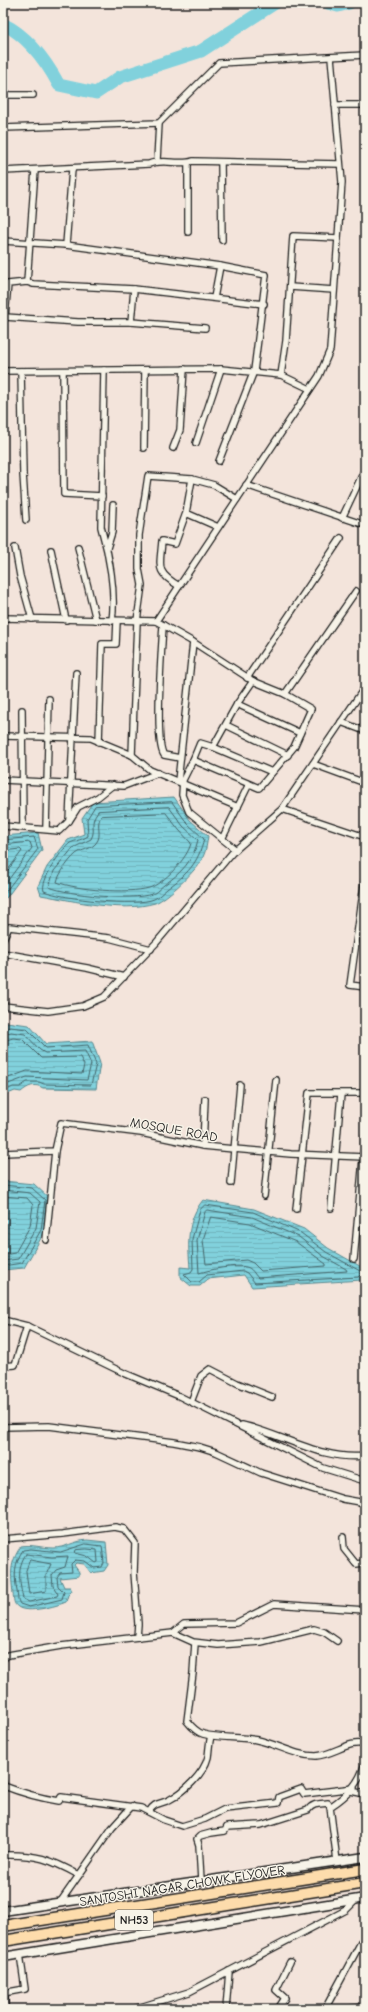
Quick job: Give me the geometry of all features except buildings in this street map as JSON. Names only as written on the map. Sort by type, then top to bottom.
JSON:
[{"type":"highway","name":"SANTOSHI NAGAR CHOWK FLYOVER","points":[[3,1926],[365,1869]]},
{"type":"highway","name":"SANTOSHI NAGAR CHOWK FLYOVER","points":[[3,1941],[365,1883]]},
{"type":"street","points":[[157,160],[159,123],[219,63],[365,55]]},
{"type":"street","points":[[156,621],[319,376],[330,350],[342,182],[331,57]]},
{"type":"street","points":[[3,96],[33,95]]},
{"type":"street","points":[[335,105],[365,105]]},
{"type":"street","points":[[3,128],[159,123]]},
{"type":"street","points":[[3,171],[72,169],[149,164],[157,160],[188,163],[193,161],[230,161],[340,164]]},
{"type":"street","points":[[221,162],[222,240]]},
{"type":"street","points":[[188,163],[188,232]]},
{"type":"street","points":[[66,245],[72,169]]},
{"type":"street","points":[[27,282],[28,243],[35,170]]},
{"type":"street","points":[[281,375],[286,341],[293,236],[338,238]]},
{"type":"street","points":[[3,241],[66,245],[220,266],[266,275],[264,304],[254,371],[219,461]]},
{"type":"street","points":[[214,298],[220,266]]},
{"type":"street","points":[[205,328],[131,322],[78,322],[4,319],[8,284],[27,282],[32,284],[134,289],[264,304]]},
{"type":"street","points":[[290,287],[334,290]]},
{"type":"street","points":[[131,322],[134,289]]},
{"type":"street","points":[[3,372],[221,369],[254,371],[281,375],[310,389]]},
{"type":"street","points":[[196,443],[221,369]]},
{"type":"street","points":[[99,742],[102,644],[116,644],[114,609],[107,548],[101,527],[104,370]]},
{"type":"street","points":[[144,448],[145,370]]},
{"type":"street","points":[[173,448],[180,430],[184,370]]},
{"type":"street","points":[[21,371],[23,474],[26,520]]},
{"type":"street","points":[[63,371],[64,494],[102,496]]},
{"type":"street","points":[[342,518],[365,470]]},
{"type":"street","points":[[132,755],[137,621],[142,585],[139,569],[139,535],[148,476],[192,479],[214,485],[237,499]]},
{"type":"street","points":[[179,586],[162,573],[160,569],[162,541],[175,544],[186,513],[192,479]]},
{"type":"street","points":[[246,485],[365,525]]},
{"type":"street","points":[[107,548],[112,532],[113,505]]},
{"type":"street","points":[[186,513],[218,527]]},
{"type":"street","points":[[213,747],[250,680],[341,538]]},
{"type":"street","points":[[78,547],[96,620]]},
{"type":"street","points":[[16,548],[20,576],[32,619]]},
{"type":"street","points":[[50,550],[66,620]]},
{"type":"street","points":[[285,694],[356,591]]},
{"type":"street","points":[[3,618],[156,621],[193,642],[250,680],[285,694],[311,709],[294,747],[259,788],[193,760]]},
{"type":"street","points":[[163,625],[160,751],[164,754],[180,758]]},
{"type":"street","points":[[193,642],[180,758],[180,782],[182,795],[189,812],[236,850]]},
{"type":"street","points":[[69,821],[72,783],[76,673]]},
{"type":"street","points":[[3,1006],[48,1011],[83,1006],[104,997],[151,949],[236,850],[282,809],[365,687]]},
{"type":"street","points":[[46,829],[49,699]]},
{"type":"street","points":[[238,704],[300,733]]},
{"type":"street","points":[[22,710],[21,736],[23,827]]},
{"type":"street","points":[[341,722],[365,731]]},
{"type":"street","points":[[226,725],[288,755]]},
{"type":"street","points":[[3,736],[91,738],[132,755],[150,770],[238,807]]},
{"type":"street","points":[[180,782],[193,760],[200,743],[272,772]]},
{"type":"street","points":[[313,764],[365,783]]},
{"type":"street","points":[[3,780],[124,786],[158,773]]},
{"type":"street","points":[[222,839],[249,784]]},
{"type":"street","points":[[3,826],[59,831],[69,821],[78,807],[98,796],[113,785]]},
{"type":"street","points":[[282,809],[365,837]]},
{"type":"street","points":[[365,878],[350,985],[365,987]]},
{"type":"street","points":[[3,939],[9,927],[109,938],[151,949]]},
{"type":"street","points":[[3,953],[87,968],[124,977]]},
{"type":"street","points":[[264,1196],[276,1080]]},
{"type":"street","points":[[231,1183],[240,1085]]},
{"type":"street","points":[[296,1209],[309,1093],[365,1093]]},
{"type":"street","points":[[331,1208],[341,1094]]},
{"type":"street","points":[[203,1146],[205,1099]]},
{"type":"street","name":"MOSQUE ROAD","points":[[55,1151],[61,1123],[141,1133],[203,1146],[302,1155],[364,1156]]},
{"type":"street","points":[[354,1258],[365,1137]]},
{"type":"street","points":[[3,1153],[55,1151],[46,1240]]},
{"type":"street","points":[[3,1320],[27,1326],[191,1402],[323,1468],[365,1481]]},
{"type":"street","points":[[3,1366],[15,1365],[27,1326]]},
{"type":"street","points":[[191,1402],[201,1376],[210,1369],[237,1383],[272,1397]]},
{"type":"street","points":[[234,1424],[258,1429],[319,1451],[352,1458],[365,1456]]},
{"type":"street","points":[[3,1426],[49,1426],[174,1442],[200,1447],[216,1452],[261,1473],[343,1499],[365,1503]]},
{"type":"street","points":[[3,1539],[63,1534],[115,1527],[124,1529],[135,1543],[134,1572],[138,1624],[137,1637]]},
{"type":"street","points":[[343,1537],[344,1549],[356,1564],[364,1563],[365,1566]]},
{"type":"street","points":[[173,1633],[184,1624],[236,1623],[274,1604],[365,1610]]},
{"type":"street","points":[[3,1659],[8,1655],[61,1646],[173,1633],[195,1642],[218,1645],[261,1642],[314,1630],[324,1632],[337,1641]]},
{"type":"street","points":[[195,1642],[187,1721],[201,1734],[211,1736],[244,1737],[259,1740],[300,1754],[314,1756],[336,1752],[353,1744],[365,1745]]},
{"type":"street","points":[[149,1812],[152,1807],[158,1803],[166,1802],[176,1796],[200,1772],[208,1758],[211,1736]]},
{"type":"street","points":[[330,1806],[345,1797],[352,1790],[365,1763]]},
{"type":"street","points":[[3,1782],[4,1786],[59,1801],[62,1797],[78,1798],[141,1808],[182,1826],[205,1820],[225,1809],[278,1802],[279,1797],[302,1789],[304,1794],[352,1790],[365,1794]]},
{"type":"street","points":[[201,1881],[199,1845],[197,1839],[200,1836],[225,1831],[227,1827],[271,1822],[308,1810],[311,1806],[316,1804],[328,1803],[330,1806]]},
{"type":"street","points":[[61,1901],[112,1828],[132,1806]]},
{"type":"street","points":[[330,1806],[337,1861]]},
{"type":"street","points":[[3,1855],[32,1855],[46,1859],[79,1875]]},
{"type":"street","points":[[3,1911],[365,1856]]},
{"type":"street","points":[[3,1957],[361,1899]]},
{"type":"street","points":[[134,2009],[189,1992],[346,1910],[361,1899]]},
{"type":"street","points":[[326,2009],[365,1935]]},
{"type":"street","points":[[5,2009],[4,1993],[25,1989],[20,1954]]},
{"type":"street","points":[[278,2009],[285,1998],[276,1990],[290,1962]]},
{"type":"street","points":[[226,2009],[229,1971]]},
{"type":"street","points":[[349,2009],[365,2006]]},
{"type":"water","points":[[174,797],[190,820],[208,836],[205,852],[200,862],[189,876],[167,896],[155,903],[128,907],[83,903],[41,895],[38,886],[47,867],[68,840],[84,834],[82,818],[93,802]]},
{"type":"water","points":[[38,833],[42,850],[7,897],[3,900],[3,836]]},
{"type":"water","points":[[6,1022],[29,1025],[46,1044],[92,1041],[100,1063],[96,1089],[43,1088],[34,1085],[21,1092],[15,1091],[3,1096],[3,1031]]},
{"type":"water","points":[[3,1181],[34,1184],[49,1198],[45,1231],[24,1268],[3,1270]]},
{"type":"water","points":[[203,1200],[254,1209],[304,1229],[328,1248],[365,1269],[362,1280],[252,1287],[244,1275],[208,1279],[200,1286],[191,1286],[180,1277],[180,1267],[190,1268],[189,1233],[197,1208]]},
{"type":"water","points":[[87,1540],[106,1542],[108,1565],[104,1571],[91,1573],[84,1564],[76,1563],[74,1565],[79,1572],[79,1576],[60,1578],[64,1587],[70,1587],[72,1591],[68,1595],[66,1602],[35,1610],[22,1609],[16,1606],[13,1594],[12,1569],[14,1558],[21,1546],[29,1545],[57,1548]]},
{"type":"waterway","points":[[3,24],[20,35],[36,50],[59,85],[96,93],[120,77],[201,51],[275,3]]},
{"type":"waterway","points":[[328,3],[338,6],[349,3]]}]
